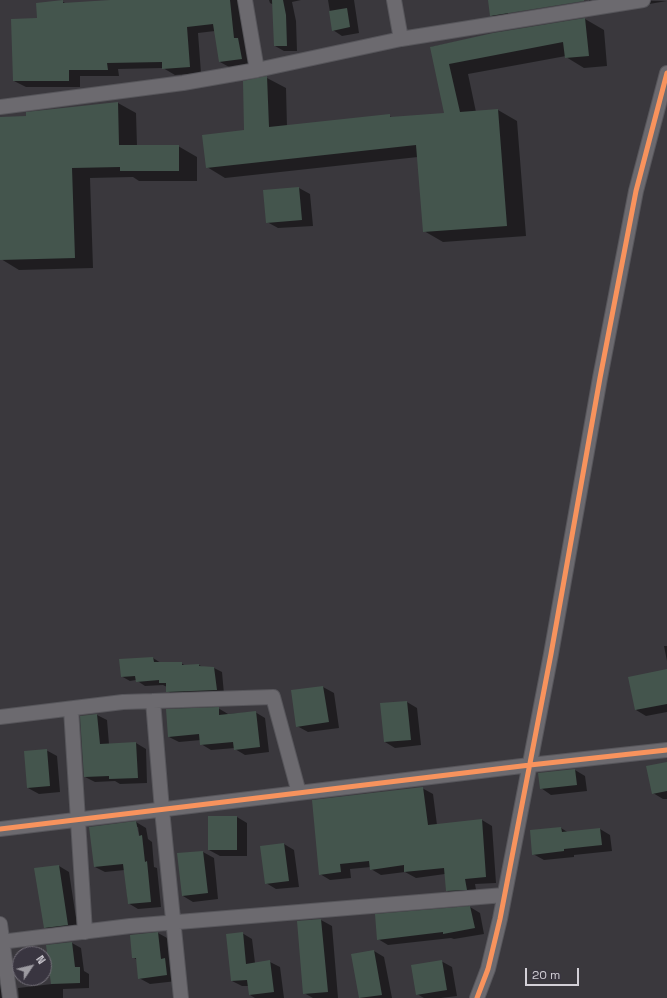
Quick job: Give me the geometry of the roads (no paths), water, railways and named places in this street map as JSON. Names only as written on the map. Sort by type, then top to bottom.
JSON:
[{"type":"street","points":[[245,0],[257,70]]},
{"type":"street","points":[[394,0],[401,39]]},
{"type":"street","points":[[0,107],[183,83],[257,70],[401,39],[643,0]]},
{"type":"street","points":[[477,998],[488,969],[530,765],[600,378],[635,198],[662,103],[667,73]]},
{"type":"street","points":[[0,717],[123,702],[273,697],[299,793]]},
{"type":"street","points":[[154,701],[162,810],[181,998]]},
{"type":"street","points":[[71,708],[85,932]]},
{"type":"street","points":[[0,829],[530,765],[667,750]]},
{"type":"street","points":[[1,942],[173,923],[504,895]]},
{"type":"street","points":[[0,924],[1,942],[10,998]]}]
